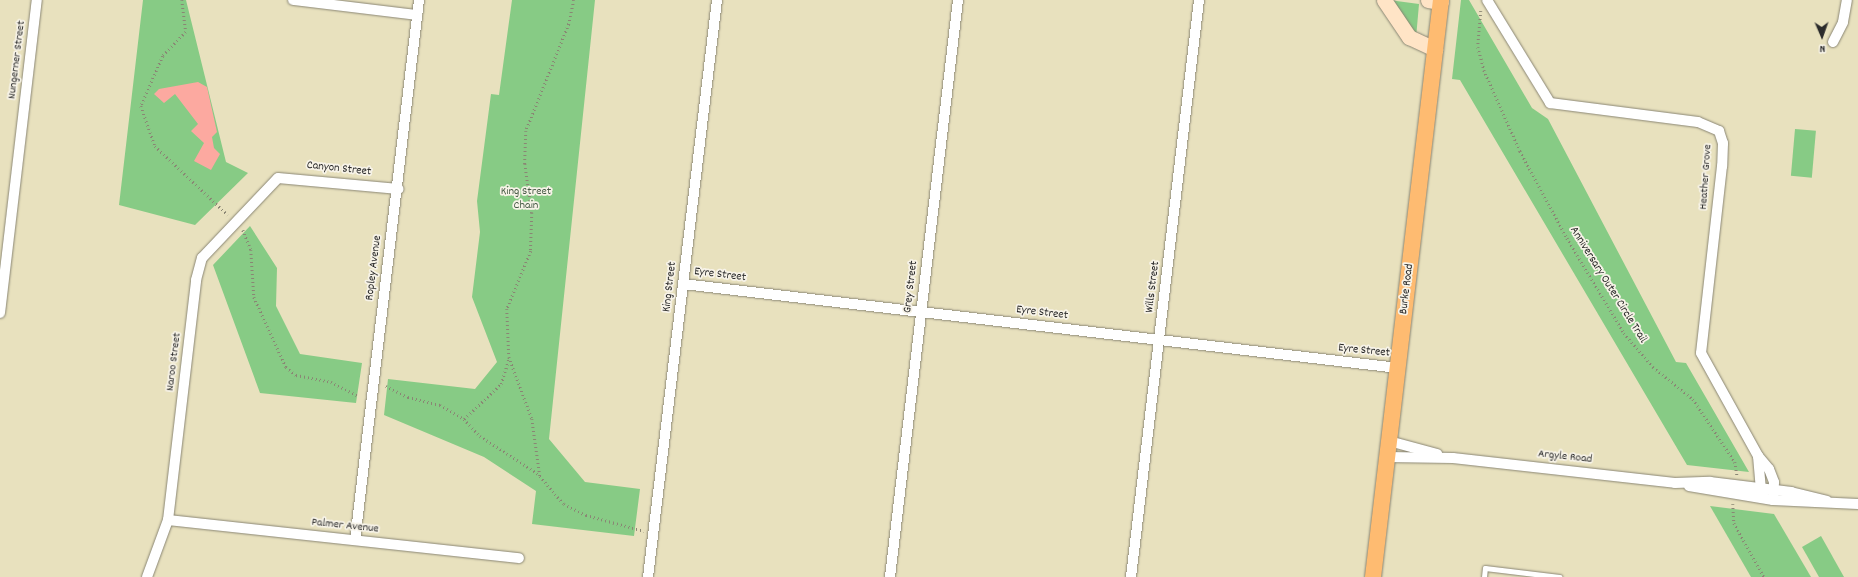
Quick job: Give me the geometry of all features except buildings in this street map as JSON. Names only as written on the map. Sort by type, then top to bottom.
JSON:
[{"type":"main road","name":"Burke Road","points":[[1373,577],[1435,49],[1436,1]]},
{"type":"street","name":"Nungerner Street","points":[[0,313],[37,0]]},
{"type":"street","points":[[293,0],[417,15]]},
{"type":"street","name":"Ropley Avenue","points":[[355,540],[398,189],[419,0]]},
{"type":"street","name":"King Street","points":[[648,577],[717,0]]},
{"type":"street","name":"Grey Street","points":[[890,577],[958,0]]},
{"type":"street","name":"Wills Street","points":[[1131,577],[1199,0]]},
{"type":"street","points":[[1384,0],[1409,37],[1435,49]]},
{"type":"street","points":[[1833,42],[1843,22],[1847,0]]},
{"type":"street","name":"Heather Grove","points":[[1484,2],[1550,103],[1698,122],[1719,131],[1723,143],[1722,166],[1701,353],[1758,456],[1769,469],[1774,495]]},
{"type":"street","name":"Naroo Street","points":[[147,577],[168,520],[198,270],[208,250],[278,178]]},
{"type":"street","name":"Canyon Street","points":[[278,178],[398,189]]},
{"type":"street","name":"Eyre Street","points":[[683,284],[1398,368]]},
{"type":"street","name":"Argyle Road","points":[[1389,441],[1453,458]]},
{"type":"street","name":"Heather Grove","points":[[1758,456],[1761,493]]},
{"type":"street","name":"Argyle Road","points":[[1387,457],[1453,458],[1858,504]]},
{"type":"street","name":"Palmer Avenue","points":[[168,520],[519,558]]},
{"type":"lane","points":[[1484,577],[1485,568],[1559,577]]},
{"type":"path","points":[[182,0],[186,32],[163,56],[140,106],[155,146],[234,222],[248,240],[254,297],[286,367],[296,375],[331,382],[358,396]]},
{"type":"path","points":[[540,476],[532,419],[509,357],[507,309],[532,250],[532,213],[525,164],[526,131],[550,76],[574,0]]},
{"type":"path","name":"Anniversary Outer Circle Trail","points":[[1484,2],[1480,56],[1520,151],[1624,333],[1652,367],[1693,399],[1735,462],[1734,523],[1764,577]]},
{"type":"path","points":[[464,419],[501,384],[509,357]]},
{"type":"path","points":[[386,386],[408,397],[440,405],[464,419],[480,436],[540,476],[564,504],[574,510],[638,528]]},
{"type":"green space","points":[[143,0],[186,0],[226,162],[248,173],[195,225],[119,205]]},
{"type":"green space","name":"King Street Chain","points":[[512,0],[595,0],[549,439],[585,482],[640,489],[634,536],[532,524],[536,491],[484,457],[384,415],[388,379],[475,389],[497,362],[472,297],[480,232],[477,201],[491,94],[499,95]]},
{"type":"green space","points":[[1389,0],[1419,4],[1416,38]]},
{"type":"green space","points":[[1461,0],[1469,0],[1532,108],[1548,119],[1676,362],[1686,363],[1749,472],[1687,465],[1460,80],[1452,79]]},
{"type":"green space","points":[[1795,129],[1816,131],[1812,178],[1791,176]]},
{"type":"green space","points":[[250,226],[277,268],[276,306],[300,354],[362,363],[356,403],[260,393],[213,265]]},
{"type":"green space","points":[[1710,506],[1774,514],[1811,577],[1751,577]]},
{"type":"green space","points":[[1821,536],[1844,577],[1819,577],[1802,547]]}]
